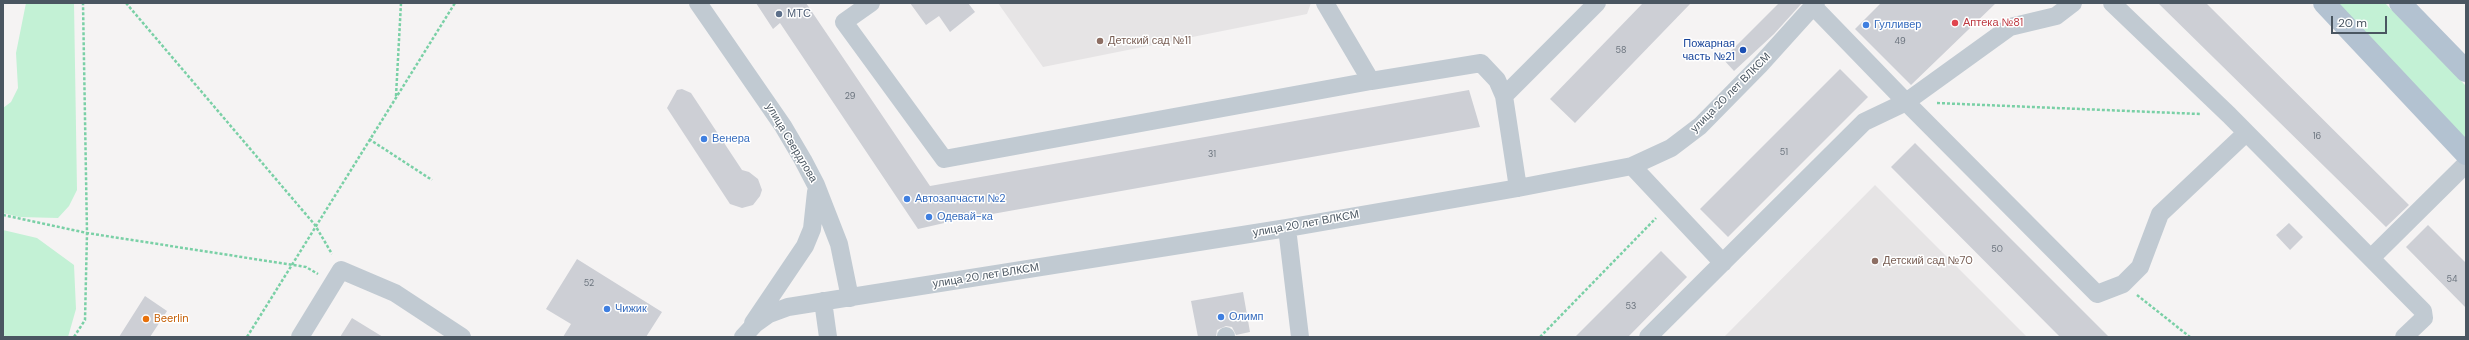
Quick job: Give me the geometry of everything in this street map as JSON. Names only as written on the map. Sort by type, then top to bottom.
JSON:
[{"type":"main road","points":[[2324,3],[2466,154]]},
{"type":"main road","points":[[2400,3],[2466,71]]},
{"type":"street","name":"улица Свердлова","points":[[698,3],[783,126],[816,185],[839,244],[850,298]]},
{"type":"street","points":[[871,3],[844,22],[944,159],[1371,81],[1481,63],[1497,80],[1504,96],[1518,188]]},
{"type":"street","points":[[1325,3],[1371,81]]},
{"type":"street","points":[[1504,96],[1597,3]]},
{"type":"street","points":[[1648,337],[1724,264],[1864,122],[1906,102],[2010,27],[2056,16],[2073,3]]},
{"type":"street","points":[[2112,3],[2229,115],[2423,311],[2424,318],[2404,337]]},
{"type":"street","points":[[1814,5],[1906,102],[2097,294],[2123,284],[2140,267],[2160,214],[2246,133]]},
{"type":"street","name":"улица 20 лет ВЛКСМ","points":[[743,337],[755,324],[769,314],[788,307],[1287,228],[1518,188],[1632,166],[1671,148],[1700,126],[1760,65],[1814,5]]},
{"type":"street","points":[[2371,258],[2466,164]]},
{"type":"street","points":[[1632,166],[1668,207],[1724,264]]},
{"type":"street","points":[[743,337],[805,246],[812,229],[816,211],[816,185]]},
{"type":"street","points":[[1287,228],[1300,337]]},
{"type":"street","points":[[300,337],[337,277],[395,293],[462,337]]},
{"type":"street","points":[[823,301],[828,337]]},
{"type":"path","points":[[74,337],[85,320],[87,233],[83,3]]},
{"type":"path","points":[[126,3],[315,225],[337,277]]},
{"type":"path","points":[[396,97],[401,3]]},
{"type":"path","points":[[247,337],[290,264],[455,3]]},
{"type":"path","points":[[1906,102],[2229,115]]},
{"type":"path","points":[[369,139],[432,180]]},
{"type":"path","points":[[1540,337],[1668,207]]},
{"type":"path","points":[[3,215],[87,233],[290,264],[306,267],[337,277]]},
{"type":"path","points":[[2123,284],[2190,337]]},
{"type":"shaded area","name":"Детский сад №11","points":[[998,3],[1311,3],[1307,14],[1043,67]]},
{"type":"shaded area","name":"Детский сад №70","points":[[1875,185],[2027,337],[1724,337]]},
{"type":"green space","points":[[26,3],[74,3],[77,190],[69,206],[58,218],[19,217],[3,213],[3,108],[11,102],[18,88],[16,53]]},
{"type":"green space","points":[[2335,3],[2385,3],[2466,86],[2466,140]]},
{"type":"green space","points":[[3,230],[37,238],[74,265],[76,309],[68,337],[7,337],[3,335]]},
{"type":"building","points":[[756,3],[806,3],[930,186],[1469,90],[1480,127],[953,221],[918,229],[780,23],[773,29]]},
{"type":"building","points":[[910,3],[968,3],[975,12],[950,32],[939,16],[926,25]]},
{"type":"building","points":[[1643,3],[1691,3],[1575,123],[1550,99]]},
{"type":"building","points":[[1779,3],[1802,3],[1774,34],[1734,71],[1723,59]]},
{"type":"building","points":[[1881,3],[1996,3],[1911,85],[1855,29]]},
{"type":"building","points":[[2158,3],[2206,3],[2409,205],[2386,227]]},
{"type":"building","points":[[1840,69],[1868,97],[1728,237],[1700,209]]},
{"type":"building","name":"Венера","points":[[682,89],[691,93],[742,170],[749,172],[758,179],[762,190],[760,196],[753,205],[742,208],[730,204],[667,108],[677,90]]},
{"type":"building","points":[[1915,143],[2109,337],[2060,337],[1891,167]]},
{"type":"building","points":[[2289,223],[2303,237],[2290,250],[2276,235]]},
{"type":"building","points":[[2428,225],[2466,263],[2466,308],[2406,247]]},
{"type":"building","points":[[1661,251],[1687,277],[1628,337],[1575,337]]},
{"type":"building","points":[[577,259],[662,312],[646,337],[563,337],[571,324],[546,309]]},
{"type":"building","name":"Олимп","points":[[1243,292],[1250,332],[1236,335],[1232,327],[1226,326],[1217,330],[1216,337],[1198,337],[1191,301]]},
{"type":"building","name":"Beerlin","points":[[145,296],[167,311],[150,337],[119,337]]},
{"type":"building","points":[[352,318],[383,337],[340,337]]},
{"type":"place","name":"МТС","points":[[779,14]]},
{"type":"place","name":"Аптека №81","points":[[1955,23]]},
{"type":"place","name":"Гулливер","points":[[1866,25]]},
{"type":"place","name":"Детский сад №11","points":[[1100,41]]},
{"type":"place","name":"Пожарная часть №21","points":[[1743,50]]},
{"type":"place","name":"Венера","points":[[704,139]]},
{"type":"place","name":"Автозапчасти №2","points":[[907,199]]},
{"type":"place","name":"Одевай-ка","points":[[929,217]]},
{"type":"place","name":"Детский сад №70","points":[[1875,261]]},
{"type":"place","name":"Чижик","points":[[607,309]]},
{"type":"place","name":"Олимп","points":[[1221,317]]},
{"type":"place","name":"Beerlin","points":[[146,319]]}]
